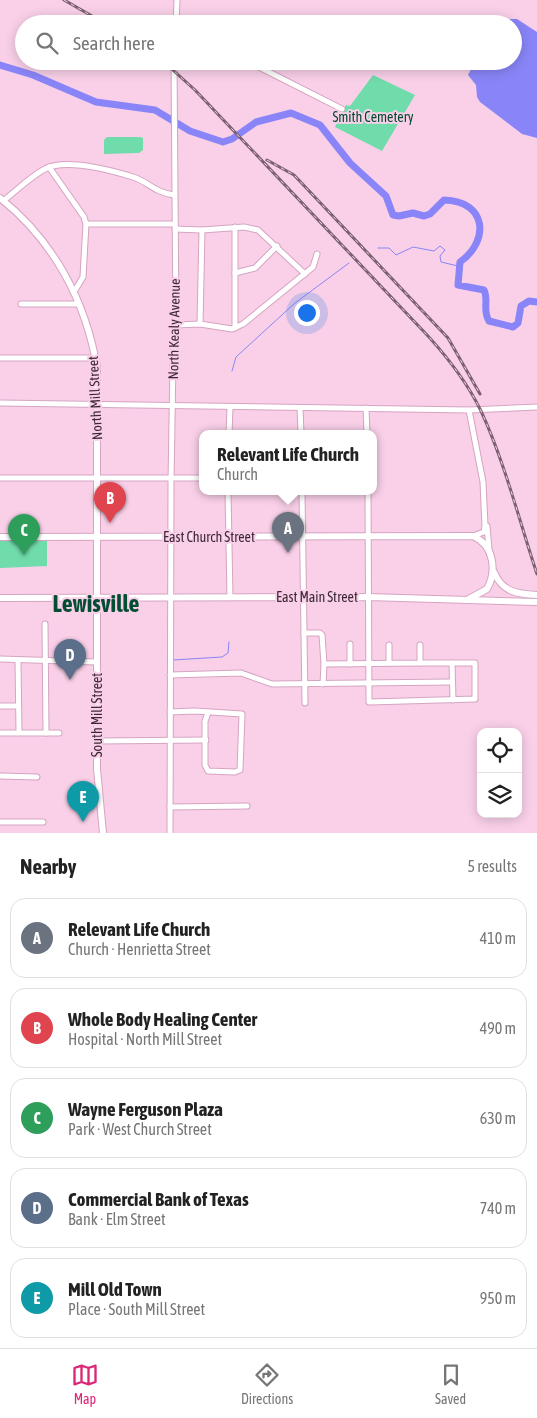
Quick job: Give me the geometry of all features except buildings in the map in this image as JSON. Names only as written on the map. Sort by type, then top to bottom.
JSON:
[{"type":"main road","name":"North Mill Street","points":[[2,199],[23,217],[51,250],[79,304],[95,358],[98,404],[97,597]]},
{"type":"main road","name":"East Church Street","points":[[0,537],[473,536]]},
{"type":"main road","points":[[473,536],[489,550],[497,580],[511,592],[520,595],[537,595]]},
{"type":"main road","points":[[467,600],[487,589],[494,570]]},
{"type":"main road","name":"South Mill Street","points":[[97,597],[97,780],[103,833]]},
{"type":"main road","name":"East Main Street","points":[[0,598],[368,597],[537,602]]},
{"type":"street","points":[[176,0],[176,15]]},
{"type":"street","name":"North Kealy Avenue","points":[[170,833],[169,741],[173,360],[176,325],[174,70]]},
{"type":"street","points":[[265,70],[342,109]]},
{"type":"street","points":[[2,199],[49,167],[60,165],[85,166],[133,177],[158,192],[174,195]]},
{"type":"street","points":[[49,167],[84,217],[86,224],[82,277],[74,292]]},
{"type":"street","points":[[86,224],[175,227],[202,230],[235,227],[258,230],[305,274]]},
{"type":"street","points":[[235,227],[235,328]]},
{"type":"street","points":[[200,324],[202,230]]},
{"type":"street","points":[[235,273],[254,268],[277,246]]},
{"type":"street","points":[[176,325],[200,324],[221,329],[235,328],[243,324],[313,267],[317,254]]},
{"type":"street","points":[[21,304],[79,304]]},
{"type":"street","points":[[0,358],[95,358]]},
{"type":"street","points":[[0,403],[469,410],[537,407]]},
{"type":"street","points":[[229,430],[230,407]]},
{"type":"street","points":[[300,408],[300,430]]},
{"type":"street","points":[[366,408],[367,430]]},
{"type":"street","points":[[469,410],[483,482],[489,550]]},
{"type":"street","points":[[0,478],[199,478]]},
{"type":"street","points":[[228,495],[230,597]]},
{"type":"street","points":[[302,495],[305,703]]},
{"type":"street","points":[[324,664],[368,664],[389,663],[475,663],[475,700],[369,702],[368,683],[368,664],[368,597],[368,537],[368,495]]},
{"type":"street","points":[[473,536],[484,532],[485,520]]},
{"type":"street","points":[[45,624],[46,733]]},
{"type":"street","points":[[304,633],[320,633],[322,635],[323,684]]},
{"type":"street","points":[[350,644],[350,664]]},
{"type":"street","points":[[389,645],[389,663]]},
{"type":"street","points":[[420,645],[420,663]]},
{"type":"street","points":[[0,659],[97,662]]},
{"type":"street","points":[[18,660],[19,732]]},
{"type":"street","points":[[452,663],[453,700]]},
{"type":"street","points":[[170,674],[241,673],[272,684],[452,682]]},
{"type":"street","points":[[0,706],[18,706]]},
{"type":"street","points":[[170,712],[195,711],[242,714],[240,770],[235,772],[208,771],[205,766],[205,721],[208,713]]},
{"type":"street","points":[[0,733],[59,732]]},
{"type":"street","points":[[97,741],[206,740]]},
{"type":"street","points":[[0,776],[37,777]]},
{"type":"street","points":[[170,807],[247,806]]},
{"type":"street","points":[[0,822],[43,822]]},
{"type":"green space","name":"Smith Cemetery","points":[[373,75],[415,95],[382,151],[335,127],[346,105],[350,106]]},
{"type":"green space","points":[[107,137],[143,138],[143,150],[139,153],[104,154],[104,140]]},
{"type":"green space","points":[[0,537],[47,537],[47,566],[0,568]]},
{"type":"shaded area","points":[[522,22],[537,32],[537,138],[522,134],[480,102],[477,97],[476,85],[468,75],[470,70],[522,70]]},
{"type":"waterway","points":[[0,65],[15,70]]},
{"type":"waterway","points":[[16,70],[33,75],[96,102],[155,110],[190,131],[223,142],[232,139],[256,122],[291,113],[320,125],[350,163],[386,196],[393,215],[399,216],[413,213],[424,216],[430,214],[444,200],[458,202],[469,207],[476,215],[479,233],[476,244],[460,262],[458,285],[484,290],[486,313],[489,321],[513,327],[518,323],[521,306],[529,301],[537,302]]},
{"type":"waterway","points":[[378,248],[389,248],[396,255],[413,247],[434,251],[440,246],[445,250],[440,256],[441,262],[458,266]]},
{"type":"waterway","points":[[232,371],[236,357],[295,303],[349,263]]},
{"type":"waterway","points":[[173,660],[222,657],[228,653],[229,642]]},
{"type":"railway","points":[[64,0],[90,15]]},
{"type":"railway","points":[[173,70],[195,90],[428,336],[457,372],[476,401],[490,431],[505,471],[537,574]]},
{"type":"railway","points":[[267,160],[294,175],[448,338],[480,394]]},
{"type":"place","name":"Whole Body Healing Center","points":[[110,523]]},
{"type":"place","name":"Relevant Life Church","points":[[288,553]]},
{"type":"place","name":"Wayne Ferguson Plaza","points":[[24,555]]},
{"type":"place","name":"Commercial Bank of Texas","points":[[70,680]]},
{"type":"place","name":"Mill Old Town","points":[[83,822]]},
{"type":"district","name":"Lewisville","points":[[96,603]]}]
